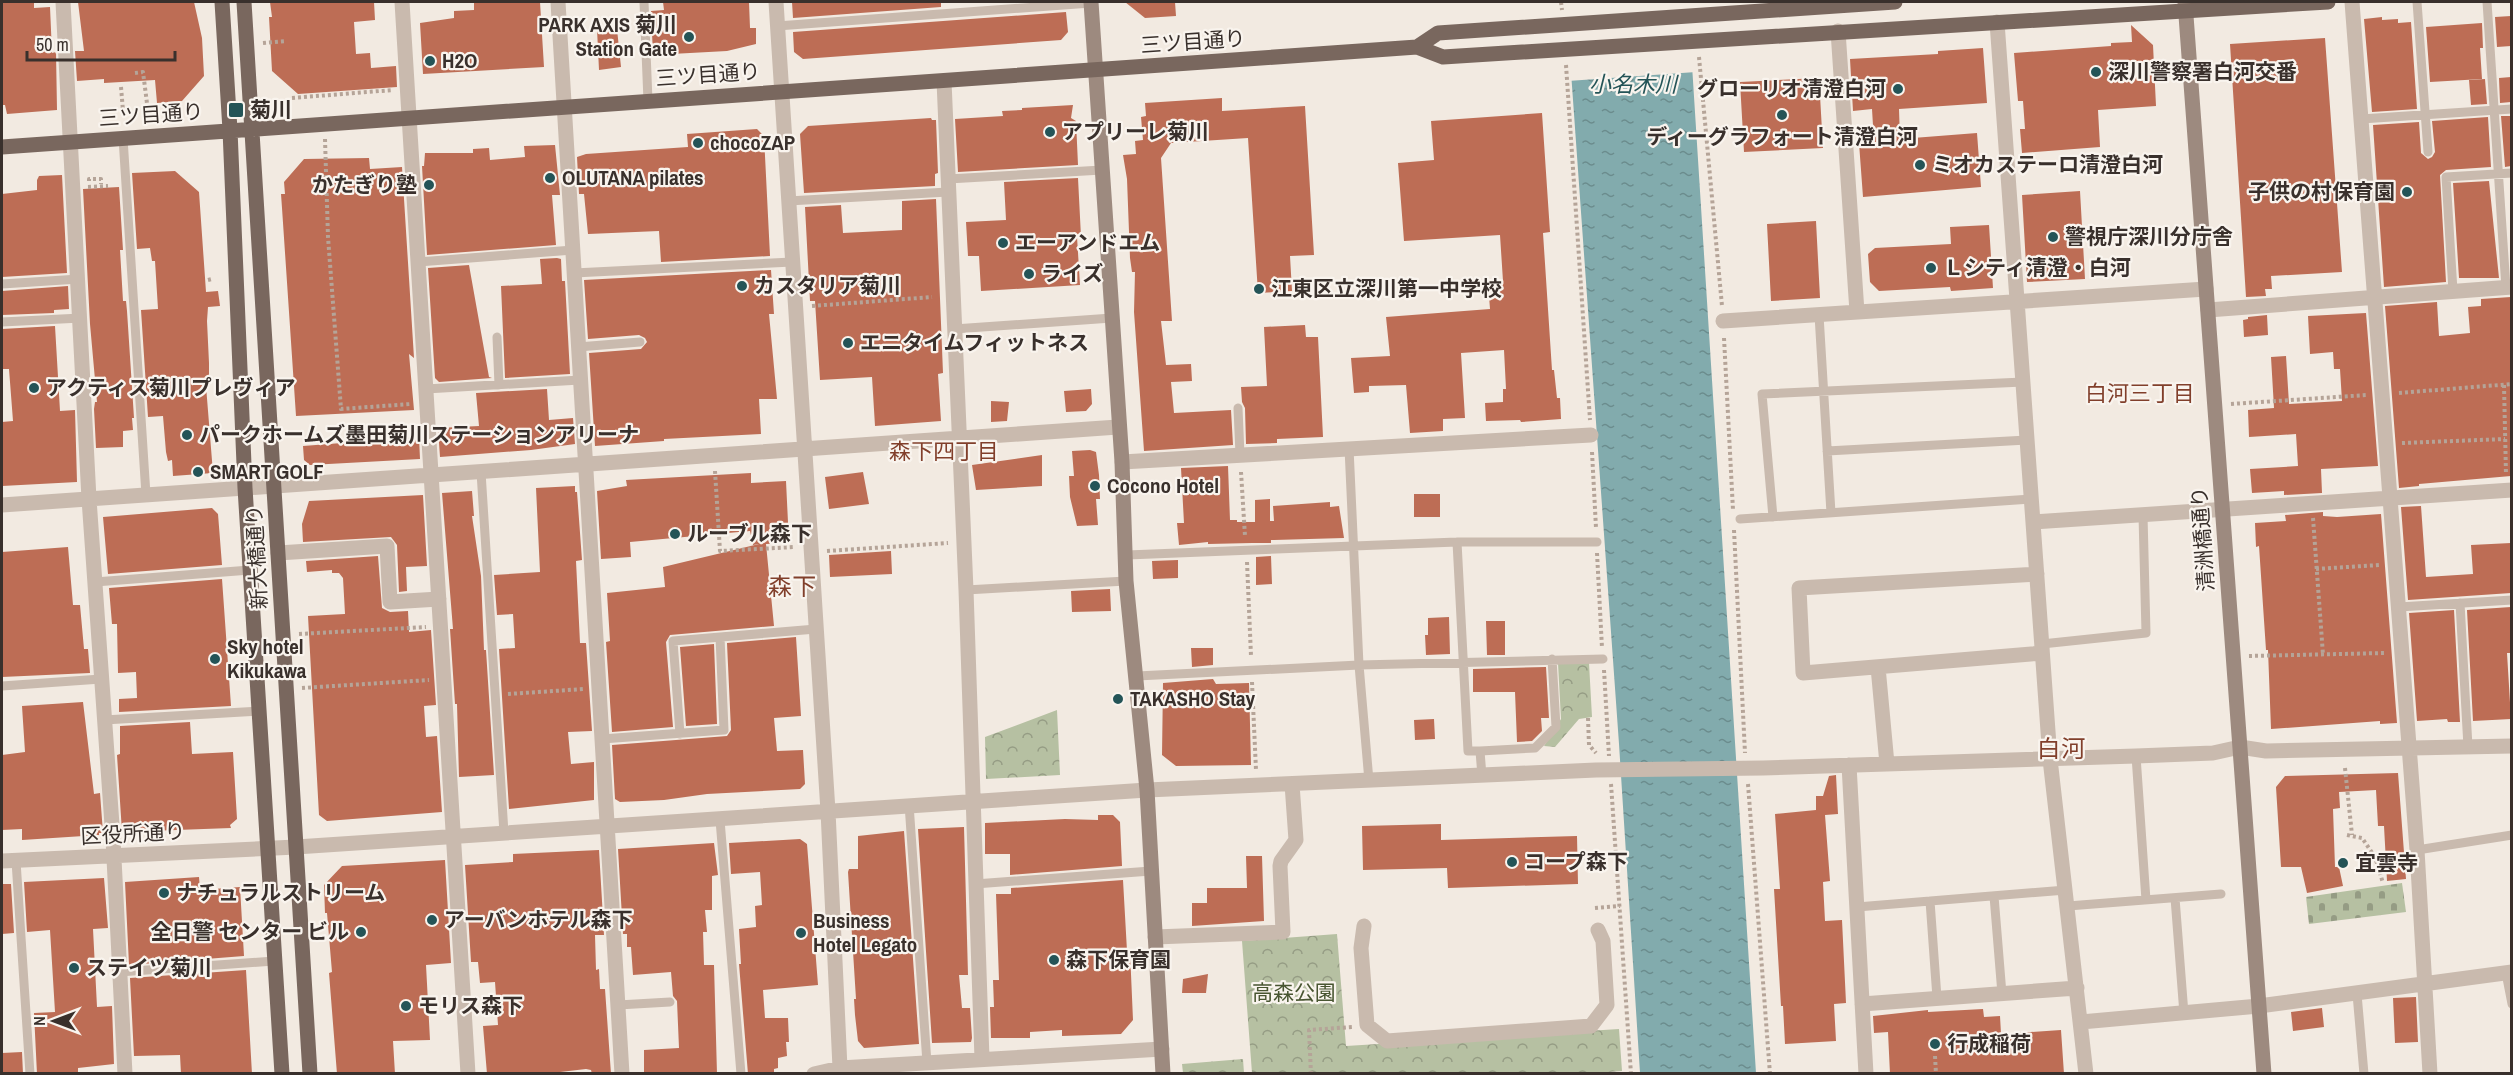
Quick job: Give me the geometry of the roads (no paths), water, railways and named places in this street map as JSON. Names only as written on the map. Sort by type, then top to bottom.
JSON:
[{"type":"main road","name":"新大橋通り","points":[[222,2],[230,130],[245,489],[282,1074]]},
{"type":"main road","name":"新大橋通り","points":[[244,2],[310,1074]]},
{"type":"main road","name":"三ツ目通り","points":[[1418,47],[1438,33],[1895,2]]},
{"type":"main road","name":"三ツ目通り","points":[[2,147],[1418,47],[1443,57],[1997,22],[2186,7],[2328,2]]},
{"type":"street","points":[[63,2],[89,499],[114,856],[125,1074]]},
{"type":"street","points":[[402,2],[468,1074]]},
{"type":"street","points":[[558,2],[622,1074]]},
{"type":"street","points":[[776,2],[828,811],[840,1068]]},
{"type":"street","points":[[1091,2],[1122,462],[1127,555],[1126,581],[1147,790],[1163,1074]]},
{"type":"street","points":[[2352,2],[2396,564],[2407,748],[2417,850],[2430,1074]]},
{"type":"street","name":"清洲橋通り","points":[[2186,7],[2264,1073]]},
{"type":"street","points":[[1997,22],[2050,759],[2086,1074]]},
{"type":"street","points":[[1838,31],[1857,312]]},
{"type":"street","points":[[944,81],[966,590],[982,1059]]},
{"type":"street","points":[[2208,310],[2508,288]]},
{"type":"street","points":[[1723,321],[2206,289]]},
{"type":"street","points":[[2,505],[1118,427]]},
{"type":"street","points":[[1122,462],[1591,435]]},
{"type":"street","points":[[2033,522],[2509,490]]},
{"type":"street","points":[[278,553],[387,546],[390,602],[439,599]]},
{"type":"street","points":[[2037,574],[1799,588],[1803,673],[1878,668],[2042,649]]},
{"type":"street","points":[[1878,668],[1887,764]]},
{"type":"street","name":"区役所通り","points":[[9,861],[296,847],[909,804],[1147,790],[1596,770],[1763,768],[2213,753],[2240,747],[2266,751],[2511,746]]},
{"type":"street","points":[[1849,765],[1866,1074]]},
{"type":"street","points":[[1155,938],[1283,932],[1280,866],[1296,840],[1292,784]]},
{"type":"street","points":[[1364,926],[1370,948],[1374,1019],[1389,1032],[1585,1018],[1598,1002],[1594,942],[1598,930],[1603,941],[1607,1005],[1591,1026],[1387,1041],[1367,1025],[1361,948],[1364,926]]},
{"type":"street","points":[[2081,1022],[2259,1006],[2509,973]]},
{"type":"street","points":[[1862,1004],[2077,988]]},
{"type":"street","points":[[816,1073],[840,1068],[1162,1049]]},
{"type":"lane","points":[[644,2],[648,100]]},
{"type":"lane","points":[[777,26],[1016,5],[1091,2]]},
{"type":"lane","points":[[2417,2],[2428,152]]},
{"type":"lane","points":[[2487,2],[2508,288]]},
{"type":"lane","points":[[2361,119],[2511,110]]},
{"type":"lane","points":[[123,138],[146,495]]},
{"type":"lane","points":[[788,201],[1102,170]]},
{"type":"lane","points":[[2453,291],[2446,177],[2511,173]]},
{"type":"lane","points":[[418,262],[573,250]]},
{"type":"lane","points":[[574,273],[792,262]]},
{"type":"lane","points":[[2,284],[79,279]]},
{"type":"lane","points":[[1819,315],[1831,513]]},
{"type":"lane","points":[[2,322],[81,318]]},
{"type":"lane","points":[[954,329],[1113,318]]},
{"type":"lane","points":[[497,337],[499,385]]},
{"type":"lane","points":[[578,347],[640,342]]},
{"type":"lane","points":[[427,396],[499,385],[580,381]]},
{"type":"lane","points":[[1773,517],[1762,394],[2023,382]]},
{"type":"lane","points":[[1238,408],[1240,455]]},
{"type":"lane","points":[[1827,451],[2027,440]]},
{"type":"lane","points":[[1349,448],[1359,665],[1369,781]]},
{"type":"lane","points":[[482,472],[504,833]]},
{"type":"lane","points":[[1735,518],[2031,499]]},
{"type":"lane","points":[[2042,649],[2146,633],[2143,515]]},
{"type":"lane","points":[[1457,542],[1468,751],[1535,748],[1556,727],[1552,659]]},
{"type":"lane","points":[[1127,555],[1457,542],[1597,542]]},
{"type":"lane","points":[[95,582],[250,570]]},
{"type":"lane","points":[[966,590],[1126,581]]},
{"type":"lane","points":[[2399,607],[2511,600]]},
{"type":"lane","points":[[2460,603],[2468,747]]},
{"type":"lane","points":[[680,734],[673,640],[816,629]]},
{"type":"lane","points":[[602,739],[724,730],[720,637]]},
{"type":"lane","points":[[1137,676],[1359,665],[1603,659]]},
{"type":"lane","points":[[2,686],[101,679]]},
{"type":"lane","points":[[104,720],[259,711]]},
{"type":"lane","points":[[1480,751],[1482,776]]},
{"type":"lane","points":[[2136,756],[2146,900]]},
{"type":"lane","points":[[909,804],[927,1063]]},
{"type":"lane","points":[[720,819],[741,1074]]},
{"type":"lane","points":[[2417,850],[2511,835]]},
{"type":"lane","points":[[9,861],[30,1074]]},
{"type":"lane","points":[[975,884],[1151,871]]},
{"type":"lane","points":[[1857,907],[2066,890]]},
{"type":"lane","points":[[2067,906],[2221,894]]},
{"type":"lane","points":[[1994,896],[2002,994]]},
{"type":"lane","points":[[2175,898],[2184,1014]]},
{"type":"lane","points":[[1930,901],[1937,998]]},
{"type":"lane","points":[[119,972],[274,961]]},
{"type":"lane","points":[[2509,973],[2511,1004]]},
{"type":"lane","points":[[2357,994],[2364,1074]]},
{"type":"lane","points":[[618,1005],[670,1002]]},
{"type":"lane","points":[[2257,1074],[2264,1073]]},
{"type":"water","name":"小名木川","points":[[1566,2],[1688,2],[1756,1073],[1640,1073]]},
{"type":"place","name":"PARK AXIS 菊川 Station Gate","points":[[689,37]]},
{"type":"place","name":"H2O","points":[[430,61]]},
{"type":"place","name":"深川警察署白河交番","points":[[2096,72]]},
{"type":"place","name":"グローリオ清澄白河","points":[[1898,89]]},
{"type":"place","name":"菊川","points":[[236,110]]},
{"type":"place","name":"ディーグラフォート清澄白河","points":[[1782,115]]},
{"type":"place","name":"アプリーレ菊川","points":[[1050,132]]},
{"type":"place","name":"chocoZAP","points":[[698,143]]},
{"type":"place","name":"ミオカステーロ清澄白河","points":[[1920,165]]},
{"type":"place","name":"OLUTANA pilates","points":[[550,178]]},
{"type":"place","name":"かたぎり塾","points":[[429,185]]},
{"type":"place","name":"子供の村保育園","points":[[2407,192]]},
{"type":"place","name":"警視庁深川分庁舎","points":[[2053,237]]},
{"type":"place","name":"エーアンドエム","points":[[1003,243]]},
{"type":"place","name":"Ｌシティ清澄・白河","points":[[1931,268]]},
{"type":"place","name":"ライズ","points":[[1029,274]]},
{"type":"place","name":"カスタリア菊川","points":[[742,286]]},
{"type":"place","name":"江東区立深川第一中学校","points":[[1259,289]]},
{"type":"place","name":"エニタイムフィットネス","points":[[848,343]]},
{"type":"place","name":"アクティス菊川プレヴィア","points":[[34,388]]},
{"type":"place","name":"パークホームズ墨田菊川ステーションアリーナ","points":[[187,435]]},
{"type":"place","name":"SMART GOLF","points":[[198,472]]},
{"type":"place","name":"Cocono Hotel","points":[[1095,486]]},
{"type":"place","name":"ルーブル森下","points":[[675,534]]},
{"type":"place","name":"Sky hotel Kikukawa","points":[[215,659]]},
{"type":"place","name":"TAKASHO Stay","points":[[1118,699]]},
{"type":"place","name":"コープ森下","points":[[1512,862]]},
{"type":"place","name":"宜雲寺","points":[[2343,863]]},
{"type":"place","name":"ナチュラルストリーム","points":[[164,893]]},
{"type":"place","name":"アーバンホテル森下","points":[[432,920]]},
{"type":"place","name":"全日警 センター ビル","points":[[361,932]]},
{"type":"place","name":"Business Hotel Legato","points":[[801,933]]},
{"type":"place","name":"森下保育園","points":[[1054,960]]},
{"type":"place","name":"ステイツ菊川","points":[[74,968]]},
{"type":"place","name":"モリス森下","points":[[406,1006]]},
{"type":"place","name":"行成稲荷","points":[[1935,1044]]},
{"type":"district","name":"白河三丁目","points":[[2140,393]]},
{"type":"district","name":"森下四丁目","points":[[944,451]]},
{"type":"district","name":"森下","points":[[792,587]]},
{"type":"district","name":"白河","points":[[2061,749]]},
{"type":"park label","name":"高森公園","points":[[1294,993]]}]
